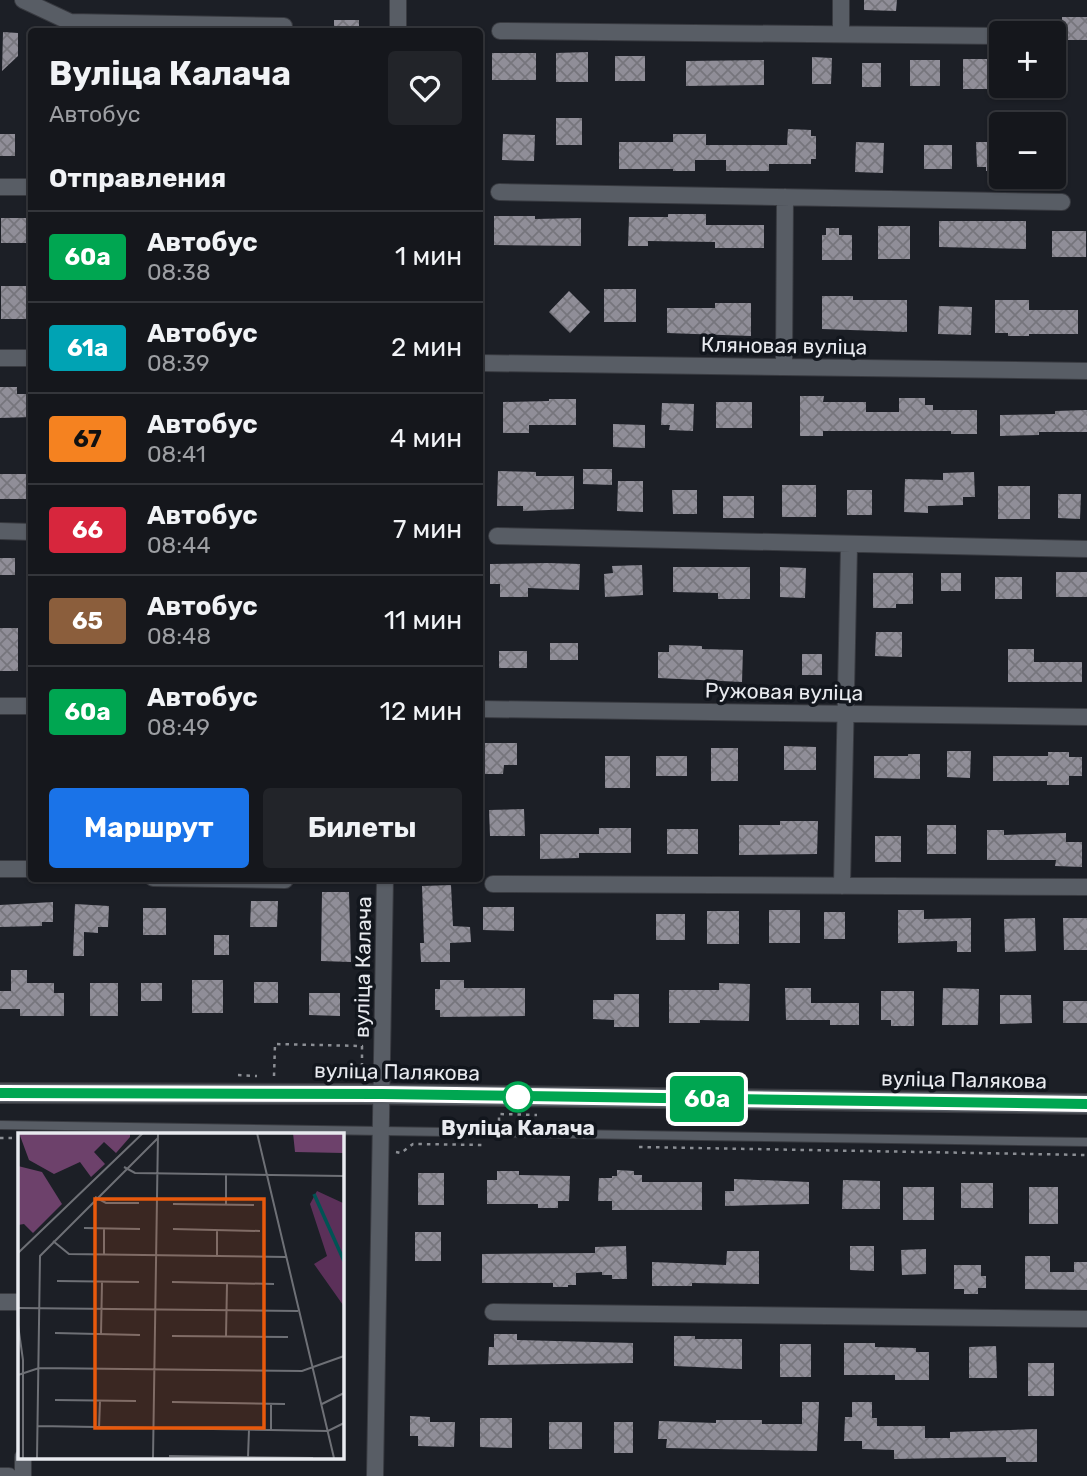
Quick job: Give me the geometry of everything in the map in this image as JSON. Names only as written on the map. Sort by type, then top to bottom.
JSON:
[{"type":"street","points":[[23,0],[70,22],[284,26]]},
{"type":"street","points":[[398,0],[398,28]]},
{"type":"street","points":[[841,0],[841,34]]},
{"type":"street","points":[[500,31],[989,36]]},
{"type":"street","points":[[0,187],[28,187]]},
{"type":"street","points":[[499,192],[1062,202]]},
{"type":"street","points":[[784,367],[785,197]]},
{"type":"street","points":[[0,358],[28,358]]},
{"type":"street","name":"Кляновая вуліца","points":[[483,363],[1087,371]]},
{"type":"street","points":[[0,531],[28,532]]},
{"type":"street","points":[[497,536],[849,546],[1087,549]]},
{"type":"street","points":[[842,886],[849,546]]},
{"type":"street","points":[[0,706],[28,706]]},
{"type":"street","name":"Ружовая вуліца","points":[[483,709],[1087,718]]},
{"type":"street","points":[[0,869],[28,869]]},
{"type":"street","name":"вуліца Калача","points":[[375,1476],[385,882]]},
{"type":"street","points":[[493,884],[1087,887]]},
{"type":"street","name":"вуліца Палякова","points":[[0,1093],[382,1094],[1087,1104]]},
{"type":"street","points":[[0,1302],[18,1302]]},
{"type":"street","points":[[493,1312],[1087,1319]]},
{"type":"street","points":[[23,1458],[23,1476]]},
{"type":"street","points":[[0,1476],[9,1476]]},
{"type":"lane","points":[[0,1125],[1087,1142]]},
{"type":"path","points":[[274,1076],[275,1044],[362,1046],[361,1086]]},
{"type":"path","points":[[499,1114],[537,1115]]},
{"type":"path","points":[[0,1138],[18,1138]]},
{"type":"path","points":[[393,1152],[401,1153],[413,1144],[487,1145]]},
{"type":"path","points":[[639,1147],[1087,1155]]},
{"type":"building","points":[[864,0],[897,0],[896,11],[864,10]]},
{"type":"building","points":[[1062,17],[1087,17],[1087,40],[1066,40],[1066,21],[1062,21]]},
{"type":"building","points":[[334,20],[359,20],[359,28],[334,28]]},
{"type":"building","points":[[3,32],[18,33],[18,56],[2,71]]},
{"type":"building","points":[[588,52],[588,82],[556,82],[556,53]]},
{"type":"building","points":[[492,53],[536,53],[536,80],[492,80]]},
{"type":"building","points":[[615,56],[645,56],[645,81],[615,81]]},
{"type":"building","points":[[812,57],[832,58],[831,84],[812,84]]},
{"type":"building","points":[[963,59],[989,59],[989,89],[963,89]]},
{"type":"building","points":[[764,60],[764,85],[686,86],[686,61]]},
{"type":"building","points":[[910,60],[940,60],[940,86],[910,86]]},
{"type":"building","points":[[862,63],[881,63],[881,87],[862,87]]},
{"type":"building","points":[[556,118],[582,118],[582,145],[556,145]]},
{"type":"building","points":[[788,129],[811,130],[811,136],[816,136],[816,159],[811,159],[811,164],[769,164],[769,171],[726,171],[726,160],[695,160],[695,171],[619,169],[619,142],[673,142],[673,134],[706,134],[706,145],[787,145]]},
{"type":"building","points":[[0,134],[15,134],[15,156],[0,156]]},
{"type":"building","points":[[503,134],[535,135],[534,161],[502,160]]},
{"type":"building","points":[[856,142],[884,143],[883,173],[855,172]]},
{"type":"building","points":[[976,142],[989,142],[989,171],[986,171],[986,167],[977,167]]},
{"type":"building","points":[[924,145],[952,145],[952,169],[924,169]]},
{"type":"building","points":[[668,214],[706,214],[706,225],[764,225],[764,248],[715,248],[715,242],[648,241],[648,246],[628,246],[629,217],[668,217]]},
{"type":"building","points":[[494,216],[581,218],[581,246],[494,245]]},
{"type":"building","points":[[1,218],[28,218],[28,243],[1,243]]},
{"type":"building","points":[[939,221],[1026,221],[1026,249],[939,247]]},
{"type":"building","points":[[878,226],[910,226],[910,259],[878,259]]},
{"type":"building","points":[[826,228],[839,228],[839,235],[852,235],[852,260],[822,260],[822,235],[826,235]]},
{"type":"building","points":[[1052,231],[1086,231],[1086,257],[1052,257]]},
{"type":"building","points":[[1,286],[28,286],[28,319],[1,319]]},
{"type":"building","points":[[604,289],[636,289],[636,322],[604,322]]},
{"type":"building","points":[[569,291],[590,312],[570,333],[549,312]]},
{"type":"building","points":[[822,296],[853,296],[853,300],[907,300],[907,332],[822,329]]},
{"type":"building","points":[[995,300],[1029,300],[1029,310],[1078,310],[1078,334],[1008,336],[1008,333],[995,333]]},
{"type":"building","points":[[715,303],[751,303],[751,336],[667,333],[667,308],[715,308]]},
{"type":"building","points":[[939,306],[972,307],[971,335],[938,334]]},
{"type":"building","points":[[0,387],[17,387],[17,394],[28,394],[28,417],[0,418]]},
{"type":"building","points":[[800,396],[824,396],[823,402],[866,402],[866,412],[899,412],[899,398],[925,398],[925,405],[933,405],[933,410],[977,410],[977,434],[951,434],[951,431],[823,431],[823,436],[800,436]]},
{"type":"building","points":[[576,399],[576,425],[529,425],[529,433],[503,433],[503,402]]},
{"type":"building","points":[[716,402],[752,402],[752,428],[716,428]]},
{"type":"building","points":[[662,403],[694,404],[693,431],[669,430],[670,425],[661,425]]},
{"type":"building","points":[[1087,410],[1087,432],[1039,432],[1039,435],[1000,436],[1000,415],[1055,414],[1055,411]]},
{"type":"building","points":[[613,424],[645,425],[645,448],[613,447]]},
{"type":"building","points":[[583,469],[612,469],[612,485],[583,484]]},
{"type":"building","points":[[498,471],[536,472],[536,476],[574,476],[574,509],[523,511],[523,506],[497,506]]},
{"type":"building","points":[[974,472],[975,497],[963,497],[963,505],[928,506],[928,513],[904,512],[905,479],[943,480],[943,473]]},
{"type":"building","points":[[0,474],[28,474],[28,499],[0,499]]},
{"type":"building","points":[[618,481],[643,481],[643,512],[617,511]]},
{"type":"building","points":[[782,485],[816,485],[816,517],[782,517]]},
{"type":"building","points":[[998,486],[1030,486],[1030,519],[998,519]]},
{"type":"building","points":[[672,490],[697,490],[697,514],[673,514]]},
{"type":"building","points":[[847,490],[872,490],[872,515],[847,515]]},
{"type":"building","points":[[1058,494],[1081,494],[1080,519],[1058,518]]},
{"type":"building","points":[[723,496],[754,496],[754,518],[723,518]]},
{"type":"building","points":[[0,558],[15,558],[15,575],[0,575]]},
{"type":"building","points":[[490,564],[580,564],[579,590],[528,588],[528,597],[500,597],[500,584],[490,584]]},
{"type":"building","points":[[642,565],[643,595],[605,597],[604,574],[613,573],[612,566]]},
{"type":"building","points":[[673,567],[750,567],[750,599],[718,599],[718,593],[673,592]]},
{"type":"building","points":[[780,567],[806,568],[805,598],[780,597]]},
{"type":"building","points":[[1056,572],[1087,572],[1087,597],[1056,597]]},
{"type":"building","points":[[873,573],[913,573],[913,604],[896,604],[896,608],[873,608]]},
{"type":"building","points":[[941,573],[961,573],[961,591],[941,591]]},
{"type":"building","points":[[995,577],[1022,577],[1022,599],[995,599]]},
{"type":"building","points":[[0,628],[18,628],[18,671],[0,671]]},
{"type":"building","points":[[876,632],[902,632],[902,657],[875,656]]},
{"type":"building","points":[[550,643],[578,643],[578,660],[550,660]]},
{"type":"building","points":[[669,645],[743,650],[742,682],[658,678],[658,652],[669,652]]},
{"type":"building","points":[[1008,649],[1034,649],[1034,662],[1082,662],[1082,682],[1008,682]]},
{"type":"building","points":[[499,651],[527,651],[527,668],[499,668]]},
{"type":"building","points":[[802,654],[822,654],[822,675],[802,675]]},
{"type":"building","points":[[484,743],[517,743],[517,765],[504,765],[503,774],[484,774]]},
{"type":"building","points":[[784,746],[816,747],[816,770],[784,770]]},
{"type":"building","points":[[711,748],[738,748],[738,781],[711,781]]},
{"type":"building","points":[[947,751],[971,751],[970,778],[947,777]]},
{"type":"building","points":[[1048,752],[1069,752],[1069,757],[1082,757],[1082,776],[1069,776],[1069,785],[1047,785],[1047,781],[993,781],[993,756],[1048,756]]},
{"type":"building","points":[[920,754],[920,779],[874,778],[874,756]]},
{"type":"building","points":[[605,756],[630,756],[630,788],[605,788]]},
{"type":"building","points":[[656,756],[687,756],[687,776],[656,776]]},
{"type":"building","points":[[524,809],[525,836],[490,836],[489,810]]},
{"type":"building","points":[[780,821],[818,821],[817,854],[739,855],[739,825],[780,825]]},
{"type":"building","points":[[927,825],[956,825],[956,854],[927,854]]},
{"type":"building","points":[[599,828],[631,828],[631,853],[579,853],[579,858],[540,859],[540,834],[599,834]]},
{"type":"building","points":[[667,829],[698,829],[698,854],[667,854]]},
{"type":"building","points":[[987,830],[1004,830],[1004,835],[1066,833],[1066,842],[1082,842],[1082,867],[1055,866],[1056,860],[987,860]]},
{"type":"building","points":[[875,836],[901,836],[901,862],[875,862]]},
{"type":"building","points":[[451,885],[453,926],[470,927],[471,942],[450,943],[450,962],[421,962],[420,943],[424,943],[422,886]]},
{"type":"building","points":[[322,892],[349,892],[351,962],[321,961]]},
{"type":"building","points":[[251,901],[278,901],[277,927],[250,927]]},
{"type":"building","points":[[53,902],[53,922],[42,922],[42,926],[0,927],[0,905]]},
{"type":"building","points":[[75,904],[109,906],[108,927],[98,927],[98,933],[84,932],[84,956],[73,956]]},
{"type":"building","points":[[483,907],[514,907],[514,931],[483,930]]},
{"type":"building","points":[[143,908],[166,908],[166,935],[143,935]]},
{"type":"building","points":[[769,910],[800,910],[800,943],[769,943]]},
{"type":"building","points":[[898,910],[924,910],[924,919],[971,918],[971,952],[957,952],[957,941],[898,943]]},
{"type":"building","points":[[707,911],[739,911],[739,944],[707,944]]},
{"type":"building","points":[[824,912],[845,912],[845,939],[824,939]]},
{"type":"building","points":[[656,914],[685,914],[685,940],[656,940]]},
{"type":"building","points":[[1035,918],[1036,951],[1005,952],[1004,919]]},
{"type":"building","points":[[1063,918],[1087,918],[1087,950],[1064,950]]},
{"type":"building","points":[[214,935],[229,935],[229,955],[214,955]]},
{"type":"building","points":[[11,970],[27,970],[27,983],[54,983],[54,993],[64,993],[64,1016],[20,1016],[20,1009],[0,1009],[0,991],[11,991]]},
{"type":"building","points":[[192,980],[223,980],[223,1013],[192,1013]]},
{"type":"building","points":[[440,980],[464,980],[464,988],[525,988],[525,1016],[440,1017],[440,1010],[435,1010],[435,989],[440,989]]},
{"type":"building","points":[[254,982],[278,982],[278,1003],[254,1003]]},
{"type":"building","points":[[90,983],[118,983],[118,1016],[90,1016]]},
{"type":"building","points":[[141,983],[162,983],[162,1001],[141,1001]]},
{"type":"building","points":[[719,983],[750,984],[749,1021],[700,1020],[700,1023],[669,1023],[669,990],[719,990]]},
{"type":"building","points":[[785,988],[811,988],[811,1003],[859,1003],[859,1025],[830,1025],[830,1020],[786,1020]]},
{"type":"building","points":[[943,988],[979,989],[978,1025],[942,1025]]},
{"type":"building","points":[[881,991],[914,991],[914,1026],[891,1026],[891,1020],[881,1020]]},
{"type":"building","points":[[309,993],[340,993],[340,1016],[309,1015]]},
{"type":"building","points":[[614,994],[639,994],[639,1027],[614,1027],[614,1020],[593,1019],[593,1000],[614,1000]]},
{"type":"building","points":[[1000,995],[1031,995],[1032,1023],[1000,1024]]},
{"type":"building","points":[[1063,1001],[1087,1001],[1087,1023],[1063,1023]]},
{"type":"building","points":[[617,1170],[634,1171],[634,1175],[642,1175],[642,1182],[702,1182],[702,1210],[612,1210],[612,1201],[598,1201],[599,1178],[617,1176]]},
{"type":"building","points":[[497,1171],[519,1171],[519,1175],[570,1176],[569,1201],[558,1201],[558,1208],[538,1208],[538,1204],[487,1204],[487,1180],[497,1180]]},
{"type":"building","points":[[418,1173],[444,1173],[444,1205],[418,1205]]},
{"type":"building","points":[[734,1179],[809,1182],[809,1204],[725,1206],[725,1191],[734,1191]]},
{"type":"building","points":[[843,1180],[880,1181],[880,1209],[842,1209]]},
{"type":"building","points":[[961,1183],[993,1183],[993,1208],[961,1208]]},
{"type":"building","points":[[903,1187],[934,1187],[934,1220],[903,1220]]},
{"type":"building","points":[[1029,1187],[1058,1187],[1058,1224],[1029,1224]]},
{"type":"building","points":[[415,1232],[441,1232],[441,1261],[415,1261]]},
{"type":"building","points":[[626,1246],[627,1279],[612,1279],[612,1275],[602,1275],[602,1272],[576,1273],[576,1285],[568,1287],[553,1287],[553,1283],[482,1283],[482,1254],[595,1253],[595,1247]]},
{"type":"building","points":[[850,1246],[874,1246],[874,1271],[850,1270]]},
{"type":"building","points":[[926,1249],[926,1274],[902,1275],[901,1250]]},
{"type":"building","points":[[727,1251],[759,1251],[759,1284],[692,1283],[692,1286],[652,1286],[652,1262],[726,1265]]},
{"type":"building","points":[[1025,1256],[1050,1256],[1050,1272],[1074,1272],[1074,1262],[1087,1262],[1087,1290],[1025,1289]]},
{"type":"building","points":[[954,1265],[981,1265],[981,1276],[986,1276],[986,1288],[978,1288],[978,1294],[964,1294],[964,1289],[954,1289]]},
{"type":"building","points":[[494,1334],[517,1334],[517,1340],[633,1343],[633,1363],[488,1365],[489,1347],[494,1347]]},
{"type":"building","points":[[674,1336],[742,1339],[742,1369],[674,1366]]},
{"type":"building","points":[[844,1343],[875,1343],[875,1347],[916,1348],[916,1352],[929,1352],[929,1380],[895,1380],[895,1375],[844,1375]]},
{"type":"building","points":[[780,1344],[811,1344],[811,1377],[780,1377]]},
{"type":"building","points":[[996,1346],[997,1378],[969,1378],[969,1347]]},
{"type":"building","points":[[1028,1363],[1054,1363],[1054,1396],[1028,1396]]},
{"type":"building","points":[[802,1402],[819,1402],[817,1451],[666,1448],[667,1439],[658,1439],[659,1421],[716,1423],[716,1420],[762,1420],[762,1424],[802,1424]]},
{"type":"building","points":[[852,1402],[872,1402],[872,1418],[877,1418],[877,1426],[925,1426],[925,1438],[950,1438],[950,1432],[1037,1429],[1037,1462],[1006,1462],[1006,1457],[894,1459],[894,1450],[862,1449],[862,1441],[844,1441],[845,1417],[852,1417]]},
{"type":"building","points":[[410,1416],[430,1417],[430,1422],[455,1422],[454,1447],[418,1446],[418,1436],[410,1436]]},
{"type":"building","points":[[480,1418],[512,1418],[512,1448],[480,1447]]},
{"type":"building","points":[[549,1422],[582,1422],[582,1449],[549,1449]]},
{"type":"building","points":[[614,1422],[633,1422],[633,1453],[614,1453]]},
{"type":"bus line","name":"60а","points":[[0,1093],[382,1094],[1087,1104]]},
{"type":"place","name":"Вуліца Калача","points":[[518,1097]]}]
